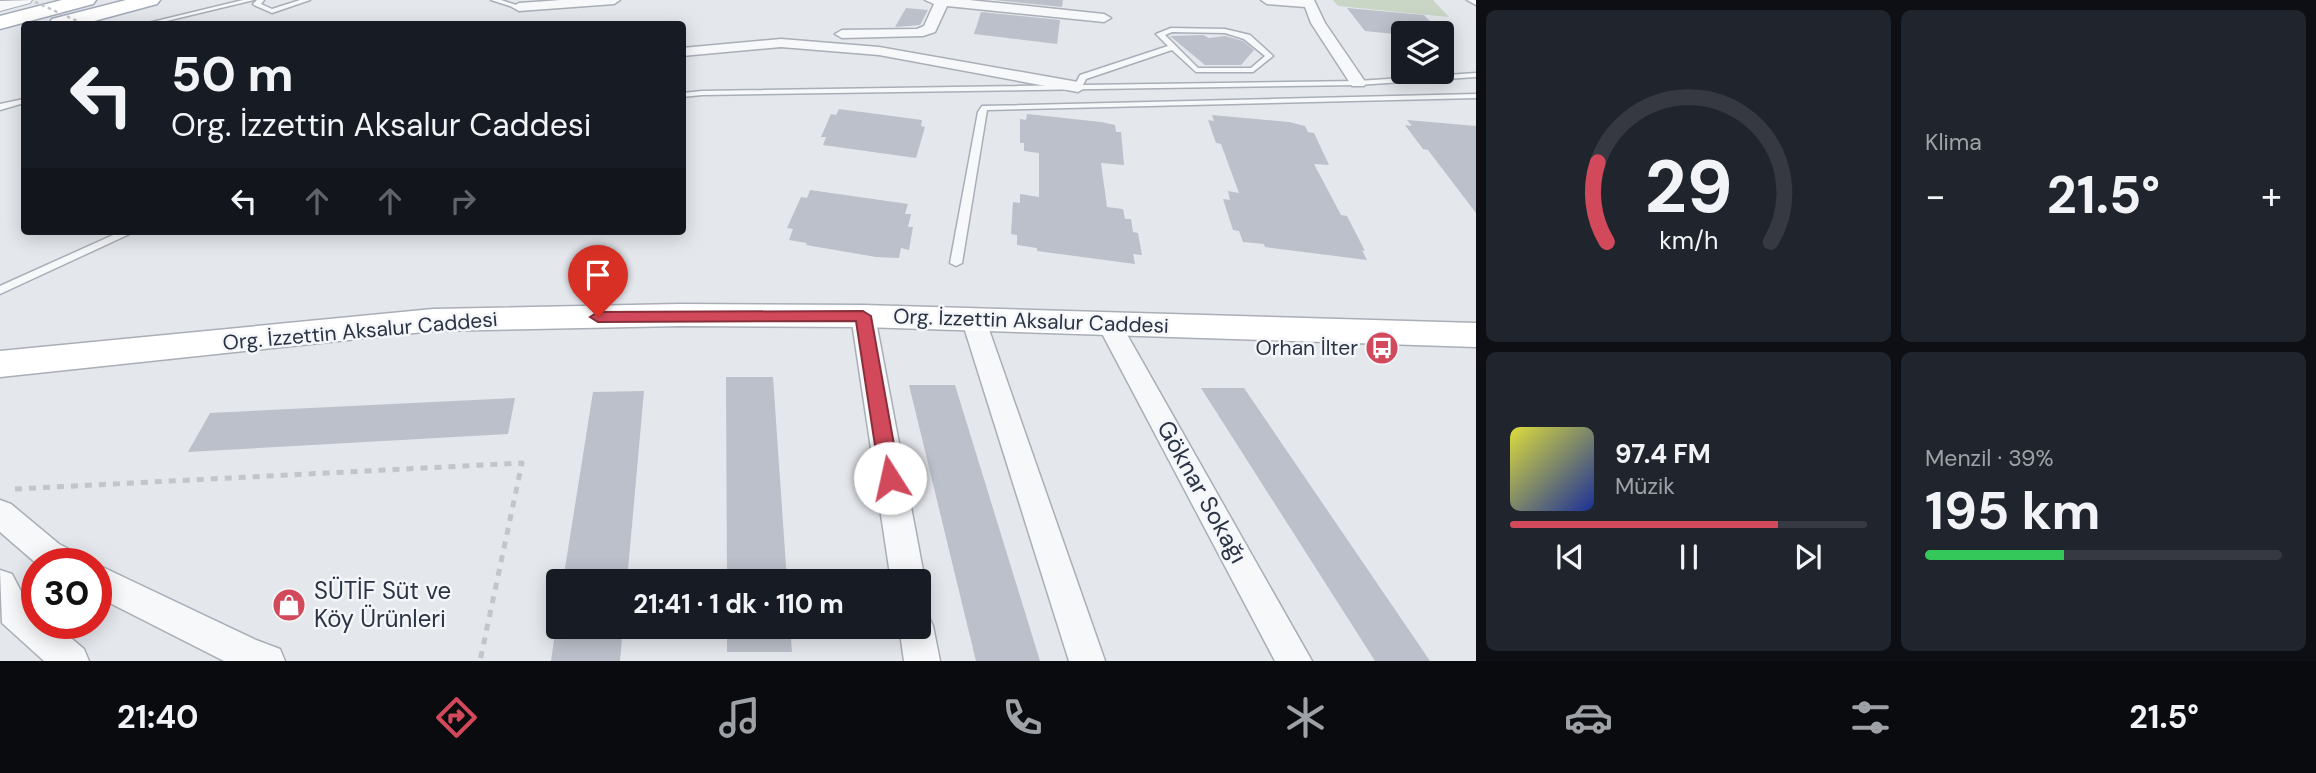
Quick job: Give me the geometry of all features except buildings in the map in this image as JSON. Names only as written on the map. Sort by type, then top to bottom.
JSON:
[{"type":"main road","points":[[34,21],[86,0]]},
{"type":"main road","points":[[50,21],[126,0]]},
{"type":"main road","points":[[71,21],[150,0]]},
{"type":"main road","name":"Org. İzzettin Aksalur Caddesi","points":[[0,364],[433,320],[680,315],[863,316],[1476,335]]},
{"type":"street","points":[[518,8],[614,0]]},
{"type":"street","points":[[1267,0],[1309,2],[1318,23],[1358,83]]},
{"type":"street","points":[[0,6],[29,1]]},
{"type":"street","points":[[780,43],[791,35],[805,33],[918,33],[930,29],[937,1],[1104,18]]},
{"type":"street","points":[[686,52],[780,43],[878,51],[1078,87]]},
{"type":"street","points":[[863,316],[906,569]]},
{"type":"street","points":[[974,321],[1087,661]]},
{"type":"street","name":"Göknar Sokağı","points":[[1109,324],[1294,661]]},
{"type":"street","points":[[5,501],[43,548]]},
{"type":"street","points":[[0,585],[14,612],[71,661]]},
{"type":"street","points":[[112,587],[252,659]]},
{"type":"street","points":[[918,639],[922,661]]},
{"type":"lane","points":[[160,21],[251,0]]},
{"type":"lane","points":[[261,0],[256,5],[272,11],[307,0]]},
{"type":"lane","points":[[495,0],[518,8]]},
{"type":"lane","points":[[1171,30],[1225,31],[1247,37],[1269,56],[1253,70],[1196,70],[1173,47],[1160,34],[1171,30]]},
{"type":"lane","points":[[1078,87],[1083,77],[1173,47]]},
{"type":"lane","points":[[686,95],[1358,83],[1476,75]]},
{"type":"lane","points":[[956,262],[982,112],[985,108],[1476,96]]},
{"type":"lane","points":[[0,107],[21,102]]},
{"type":"lane","points":[[0,290],[122,235]]},
{"type":"path","points":[[29,1],[77,21]]},
{"type":"path","points":[[5,501],[522,463],[480,661]]},
{"type":"green space","points":[[1333,0],[1433,0],[1449,17],[1338,6]]},
{"type":"place","name":"Orhan İlter","points":[[1382,348]]},
{"type":"place","name":"SÜTİF Süt ve Köy Ürünleri","points":[[289,605]]},
{"type":"route","points":[[598,317],[863,316],[890,478]]}]
